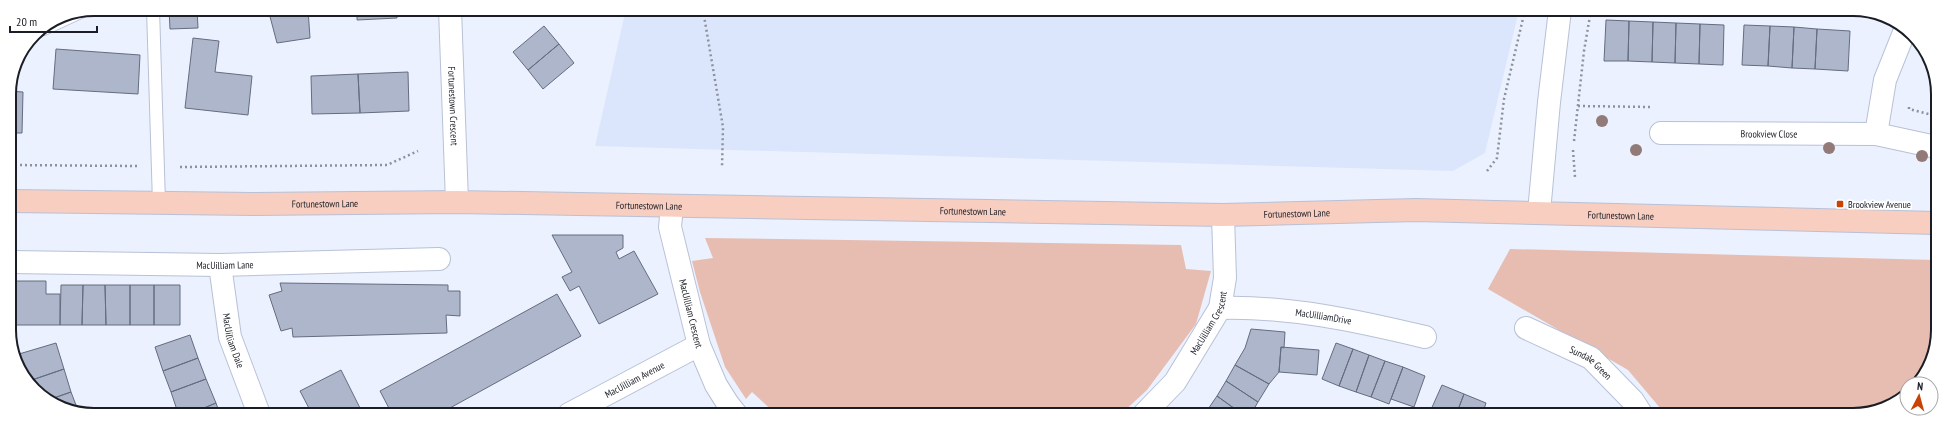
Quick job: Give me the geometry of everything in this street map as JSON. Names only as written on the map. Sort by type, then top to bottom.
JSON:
[{"type":"street","name":"Fortunestown Crescent","points":[[450,16],[457,202]]},
{"type":"street","points":[[1539,212],[1547,117],[1559,16]]},
{"type":"street","points":[[1876,134],[1885,80],[1903,35]]},
{"type":"street","name":"Brookview Close","points":[[1661,133],[1876,134],[1931,146]]},
{"type":"street","name":"Fortunestown Lane","points":[[16,201],[159,203],[457,202],[1223,214],[1416,210],[1931,223]]},
{"type":"street","name":"MacUilliam Crescent","points":[[672,206],[670,227],[699,345],[716,385],[731,408]]},
{"type":"street","name":"MacUilliam Crescent","points":[[1150,408],[1175,382],[1220,308],[1225,278],[1223,214]]},
{"type":"street","name":"MacUilliam Lane","points":[[16,262],[220,265],[439,259]]},
{"type":"street","name":"MacUilliam Dale","points":[[220,265],[230,337],[257,408]]},
{"type":"street","name":"MacUilliamDrive","points":[[1220,308],[1250,307],[1353,320],[1425,337]]},
{"type":"street","name":"Sundale Green","points":[[1526,328],[1591,358],[1633,401],[1638,408]]},
{"type":"street","name":"MacUilliam Avenue","points":[[580,408],[699,345]]},
{"type":"lane","points":[[153,16],[159,203]]},
{"type":"path","points":[[704,16],[723,127],[722,167]]},
{"type":"path","points":[[1487,171],[1497,158],[1504,99],[1524,16]]},
{"type":"path","points":[[1575,177],[1573,151],[1590,16]]},
{"type":"path","points":[[1909,102],[1909,109],[1931,115]]},
{"type":"path","points":[[1578,106],[1657,107]]},
{"type":"path","points":[[16,165],[158,167],[387,165],[418,152]]},
{"type":"shaded area","points":[[624,16],[1518,16],[1485,153],[1453,171],[595,146]]},
{"type":"shaded area","points":[[705,238],[1181,245],[1186,269],[1211,271],[1196,324],[1147,390],[1128,408],[769,408],[752,392],[746,399],[725,367],[700,292],[692,261],[713,258]]},
{"type":"shaded area","points":[[1510,249],[1931,260],[1931,330],[1927,355],[1916,376],[1899,376],[1899,393],[1883,402],[1858,408],[1660,408],[1628,370],[1488,289]]},
{"type":"building","points":[[169,16],[197,16],[198,28],[170,29]]},
{"type":"building","points":[[270,16],[308,16],[310,38],[277,43]]},
{"type":"building","points":[[357,16],[397,16],[397,18],[357,20]]},
{"type":"building","points":[[1606,20],[1629,21],[1628,61],[1604,61]]},
{"type":"building","points":[[1629,21],[1653,22],[1652,62],[1628,61]]},
{"type":"building","points":[[1653,22],[1676,23],[1675,63],[1652,62]]},
{"type":"building","points":[[1676,23],[1700,24],[1699,64],[1675,63]]},
{"type":"building","points":[[1700,24],[1724,25],[1723,65],[1699,64]]},
{"type":"building","points":[[1744,25],[1770,26],[1768,66],[1742,65]]},
{"type":"building","points":[[544,26],[559,44],[528,70],[513,52]]},
{"type":"building","points":[[1770,26],[1794,27],[1792,68],[1768,66]]},
{"type":"building","points":[[1794,27],[1817,29],[1815,69],[1792,68]]},
{"type":"building","points":[[1817,29],[1850,31],[1848,71],[1815,69]]},
{"type":"building","points":[[193,38],[219,41],[215,72],[252,76],[248,115],[185,108]]},
{"type":"building","points":[[559,44],[574,63],[543,89],[528,70]]},
{"type":"building","points":[[56,49],[140,55],[138,94],[53,89]]},
{"type":"building","points":[[408,72],[409,111],[360,113],[358,74]]},
{"type":"building","points":[[358,74],[360,113],[312,114],[311,76]]},
{"type":"building","points":[[16,92],[23,92],[22,133],[16,133]]},
{"type":"building","points":[[552,235],[623,235],[623,248],[616,252],[619,259],[634,251],[658,294],[599,324],[579,286],[570,291],[562,277],[572,272]]},
{"type":"building","points":[[16,281],[46,281],[46,294],[60,294],[60,325],[16,325]]},
{"type":"building","points":[[280,283],[448,285],[448,291],[460,291],[460,316],[446,315],[447,333],[293,337],[292,328],[281,331],[269,295],[282,291]]},
{"type":"building","points":[[61,285],[83,285],[82,325],[60,325]]},
{"type":"building","points":[[83,285],[105,285],[106,325],[82,325]]},
{"type":"building","points":[[105,285],[130,285],[130,325],[106,325]]},
{"type":"building","points":[[130,285],[154,285],[154,325],[130,325]]},
{"type":"building","points":[[154,285],[180,285],[180,325],[154,325]]},
{"type":"building","points":[[557,294],[581,336],[450,408],[389,408],[380,391]]},
{"type":"building","points":[[1251,329],[1285,332],[1284,348],[1281,347],[1279,372],[1269,384],[1235,365],[1245,348]]},
{"type":"building","points":[[190,335],[198,358],[163,371],[155,347]]},
{"type":"building","points":[[56,343],[64,369],[34,379],[20,354]]},
{"type":"building","points":[[1336,343],[1353,349],[1339,386],[1322,379]]},
{"type":"building","points":[[1281,347],[1319,350],[1317,375],[1279,372]]},
{"type":"building","points":[[1353,349],[1369,355],[1356,392],[1339,386]]},
{"type":"building","points":[[1369,355],[1385,361],[1371,397],[1356,392]]},
{"type":"building","points":[[198,358],[206,379],[171,392],[163,371]]},
{"type":"building","points":[[1385,361],[1403,367],[1389,404],[1371,397]]},
{"type":"building","points":[[1235,365],[1269,384],[1258,402],[1226,381]]},
{"type":"building","points":[[1403,367],[1425,376],[1414,407],[1391,399]]},
{"type":"building","points":[[64,369],[71,392],[55,397],[47,392],[34,379]]},
{"type":"building","points":[[341,370],[360,408],[309,408],[300,391]]},
{"type":"building","points":[[206,379],[216,403],[204,408],[176,408],[171,392]]},
{"type":"building","points":[[1226,381],[1258,402],[1254,408],[1234,408],[1217,396]]},
{"type":"building","points":[[1442,385],[1464,394],[1459,408],[1432,408]]},
{"type":"building","points":[[71,392],[76,405],[69,404],[55,397]]},
{"type":"building","points":[[1464,394],[1486,403],[1484,408],[1459,408]]},
{"type":"building","points":[[1217,396],[1234,408],[1209,408]]},
{"type":"building","points":[[216,403],[218,408],[204,408]]},
{"type":"place","name":"Brookview Avenue","points":[[1840,204]]}]
